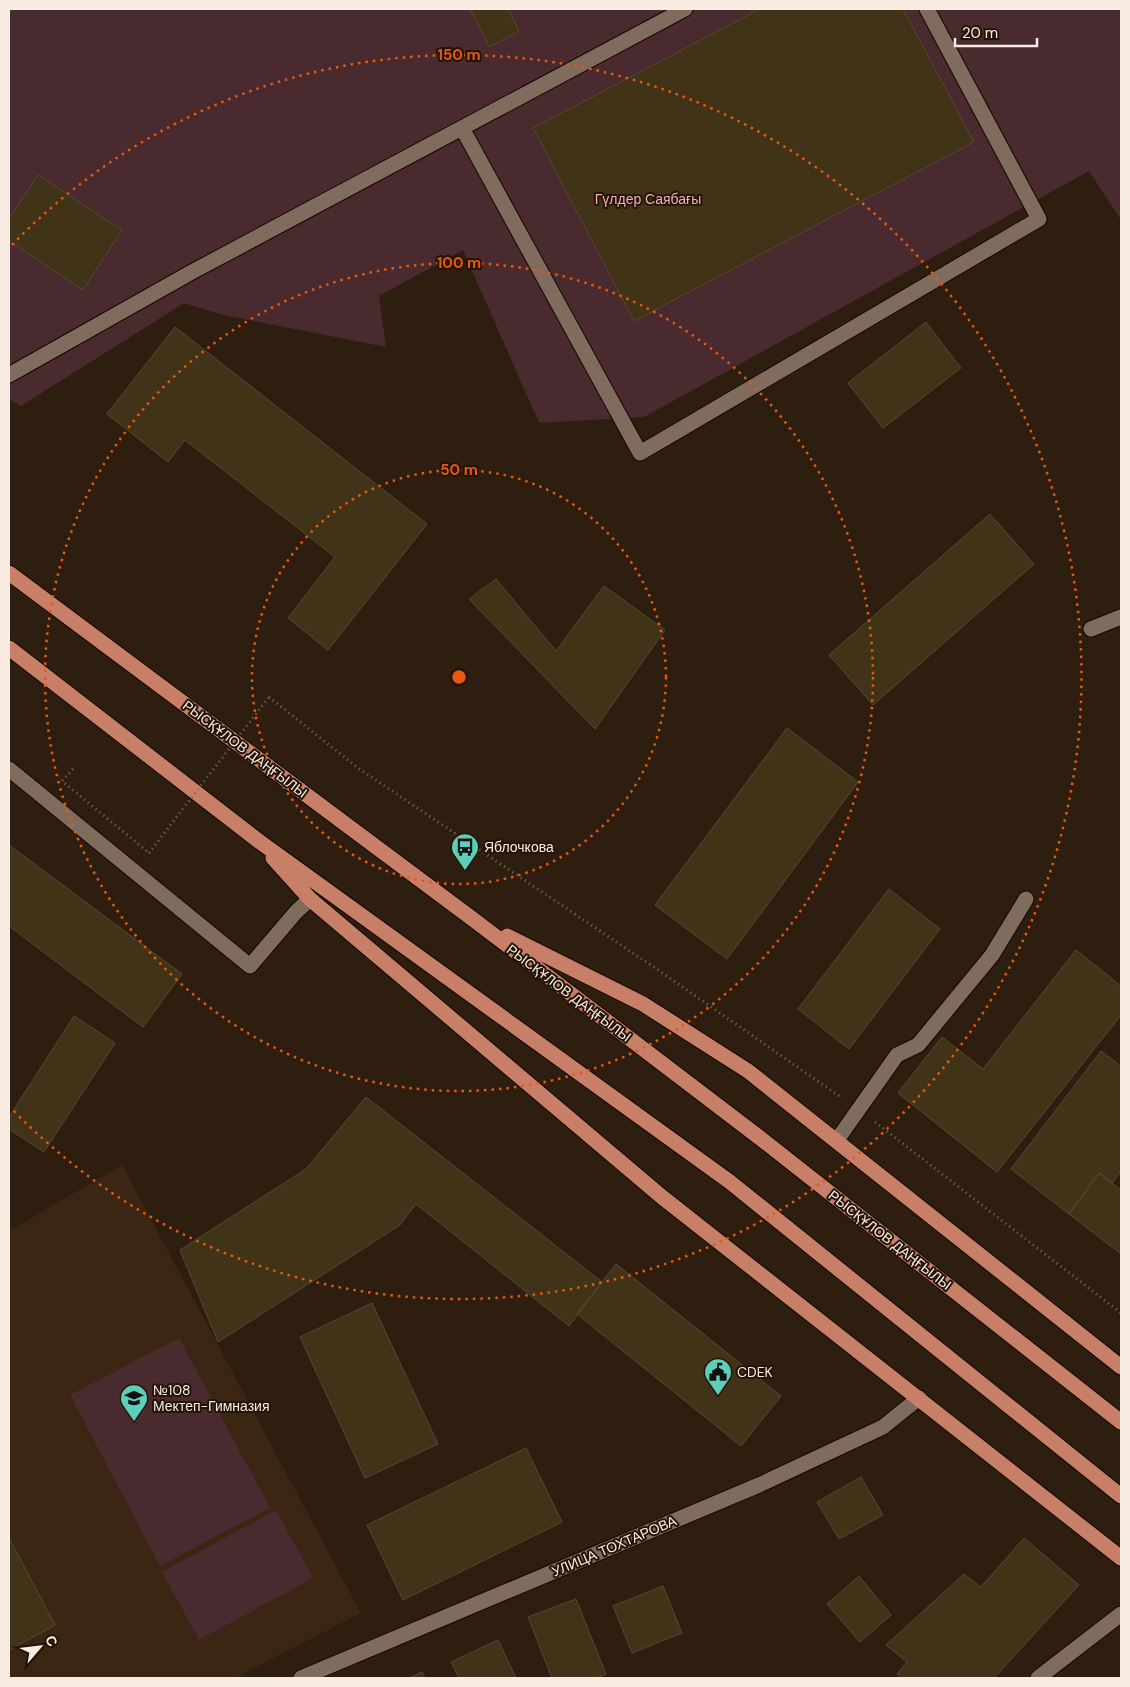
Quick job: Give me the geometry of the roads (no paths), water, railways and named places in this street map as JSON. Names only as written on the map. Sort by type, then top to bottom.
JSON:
[{"type":"main road","name":"РЫСҚҰЛОВ ДАҢҒЫЛЫ","points":[[9,573],[474,920],[760,1138],[1121,1422]]},
{"type":"main road","points":[[9,648],[260,842],[730,1182],[1121,1496]]},
{"type":"main road","points":[[260,842],[290,880],[310,899],[662,1197],[1121,1558]]},
{"type":"main road","points":[[474,920],[644,1004],[748,1072],[837,1140],[1121,1367]]},
{"type":"street","points":[[9,375],[190,273],[684,9]]},
{"type":"street","points":[[462,128],[640,454],[1039,219],[927,9]]},
{"type":"street","points":[[1091,629],[1121,617]]},
{"type":"street","points":[[9,769],[250,966],[296,912],[310,899]]},
{"type":"street","points":[[837,1140],[897,1055],[918,1044],[992,955],[1026,899]]},
{"type":"street","name":"УЛИЦА ТОХТАРОВА","points":[[301,1678],[758,1485],[883,1427],[919,1398]]},
{"type":"street","points":[[1038,1678],[1121,1614]]},
{"type":"place","name":"Яблочкова","points":[[465,871]]},
{"type":"place","name":"CDEK","points":[[718,1396]]},
{"type":"place","name":"№108 Мектеп-Гимназия","points":[[134,1422]]},
{"type":"park label","name":"Гүлдер Саябағы","points":[[648,199]]}]
